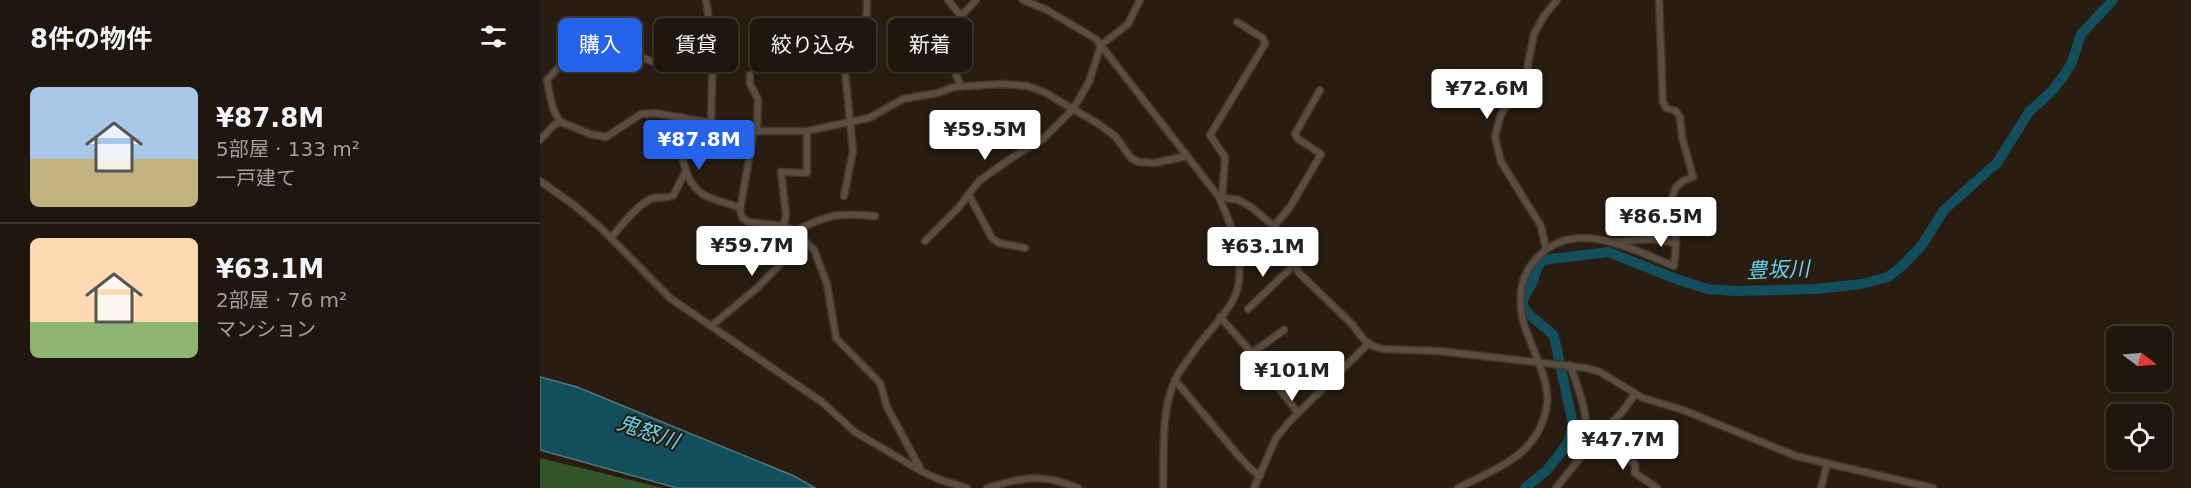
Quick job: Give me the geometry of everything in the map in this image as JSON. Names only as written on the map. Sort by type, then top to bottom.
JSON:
[{"type":"street","points":[[706,0],[713,48],[711,123]]},
{"type":"street","points":[[844,195],[852,151],[846,59],[863,30],[867,0]]},
{"type":"street","points":[[948,0],[962,17]]},
{"type":"street","points":[[961,86],[954,70],[953,59],[962,17],[976,0]]},
{"type":"street","points":[[1023,0],[1047,10],[1085,32],[1101,45],[1221,197],[1231,228],[1239,263],[1238,283],[1233,301],[1175,380],[1168,403],[1163,488]]},
{"type":"street","points":[[925,241],[969,195],[979,181],[1043,140],[1073,110],[1089,82],[1101,45],[1128,24],[1140,0]]},
{"type":"street","points":[[1546,249],[1541,226],[1501,162],[1495,137],[1504,108],[1524,87],[1534,34],[1544,16],[1557,0]]},
{"type":"street","points":[[1458,488],[1525,451],[1533,439],[1547,404],[1546,389],[1524,322],[1520,297],[1528,269],[1546,249],[1565,240],[1579,237],[1612,242],[1674,266],[1676,243],[1672,198],[1676,187],[1683,180],[1693,177],[1682,137],[1680,117],[1676,111],[1666,108],[1664,102],[1659,0]]},
{"type":"street","points":[[1221,197],[1225,157],[1210,135],[1265,44],[1263,38],[1238,22]]},
{"type":"street","points":[[654,62],[644,58],[609,69],[572,62],[557,69],[544,79],[557,117],[561,122],[590,134],[606,137],[641,114],[656,113],[755,131],[807,131],[869,118],[903,99],[938,93],[961,86],[1002,84],[1027,86],[1044,92],[1115,136],[1131,158],[1139,162],[1154,163],[1187,156]]},
{"type":"street","points":[[750,75],[750,84],[759,99],[741,208],[742,217],[748,222],[784,226],[795,231],[814,250],[827,284],[836,338],[880,383],[887,407],[921,471]]},
{"type":"street","points":[[1274,226],[1290,207],[1321,154],[1298,139],[1295,134],[1320,90]]},
{"type":"street","points":[[680,117],[681,145],[686,171],[701,194],[741,208]]},
{"type":"street","points":[[540,140],[554,125],[561,122]]},
{"type":"street","points":[[784,226],[786,214],[782,172],[807,173],[807,131]]},
{"type":"street","points":[[611,238],[625,221],[647,201],[674,196],[686,171]]},
{"type":"street","points":[[540,181],[574,205],[611,238],[670,298],[822,402],[855,432],[921,471],[967,488]]},
{"type":"street","points":[[969,195],[992,238],[999,243],[1025,248]]},
{"type":"street","points":[[1221,197],[1239,200],[1274,226],[1299,273],[1369,343],[1382,349],[1439,351],[1586,368],[1600,372],[1635,394],[1683,410],[1778,450],[1827,464],[1933,488]]},
{"type":"street","points":[[795,231],[829,216],[845,214],[875,216]]},
{"type":"street","points":[[1612,242],[1650,239],[1676,243]]},
{"type":"street","points":[[711,326],[757,288],[804,240]]},
{"type":"street","points":[[1248,309],[1295,264]]},
{"type":"street","points":[[1221,317],[1298,413]]},
{"type":"street","points":[[1252,353],[1284,330]]},
{"type":"street","points":[[1254,488],[1276,438],[1369,343]]},
{"type":"street","points":[[1568,365],[1585,411],[1587,424],[1586,439],[1580,459]]},
{"type":"street","points":[[1175,380],[1237,454],[1260,476]]},
{"type":"street","points":[[1556,488],[1635,394]]},
{"type":"street","points":[[1597,438],[1620,450],[1635,464],[1635,473],[1657,488]]},
{"type":"street","points":[[1821,488],[1827,464]]},
{"type":"street","points":[[987,488],[1019,478],[1039,477],[1054,479],[1074,487]]},
{"type":"green space","points":[[540,458],[663,488],[540,488]]},
{"type":"water","name":"鬼怒川","points":[[540,377],[577,387],[794,476],[815,488],[677,488],[540,450]]},
{"type":"waterway","name":"豊坂川","points":[[1525,488],[1547,470],[1560,454],[1569,440],[1573,424],[1554,336],[1523,306],[1524,297],[1543,260],[1608,252],[1708,289],[1734,291],[1816,289],[1862,284],[1888,277],[1922,245],[1944,210],[1997,163],[2029,112],[2051,92],[2065,74],[2072,62],[2081,34],[2113,0]]}]
